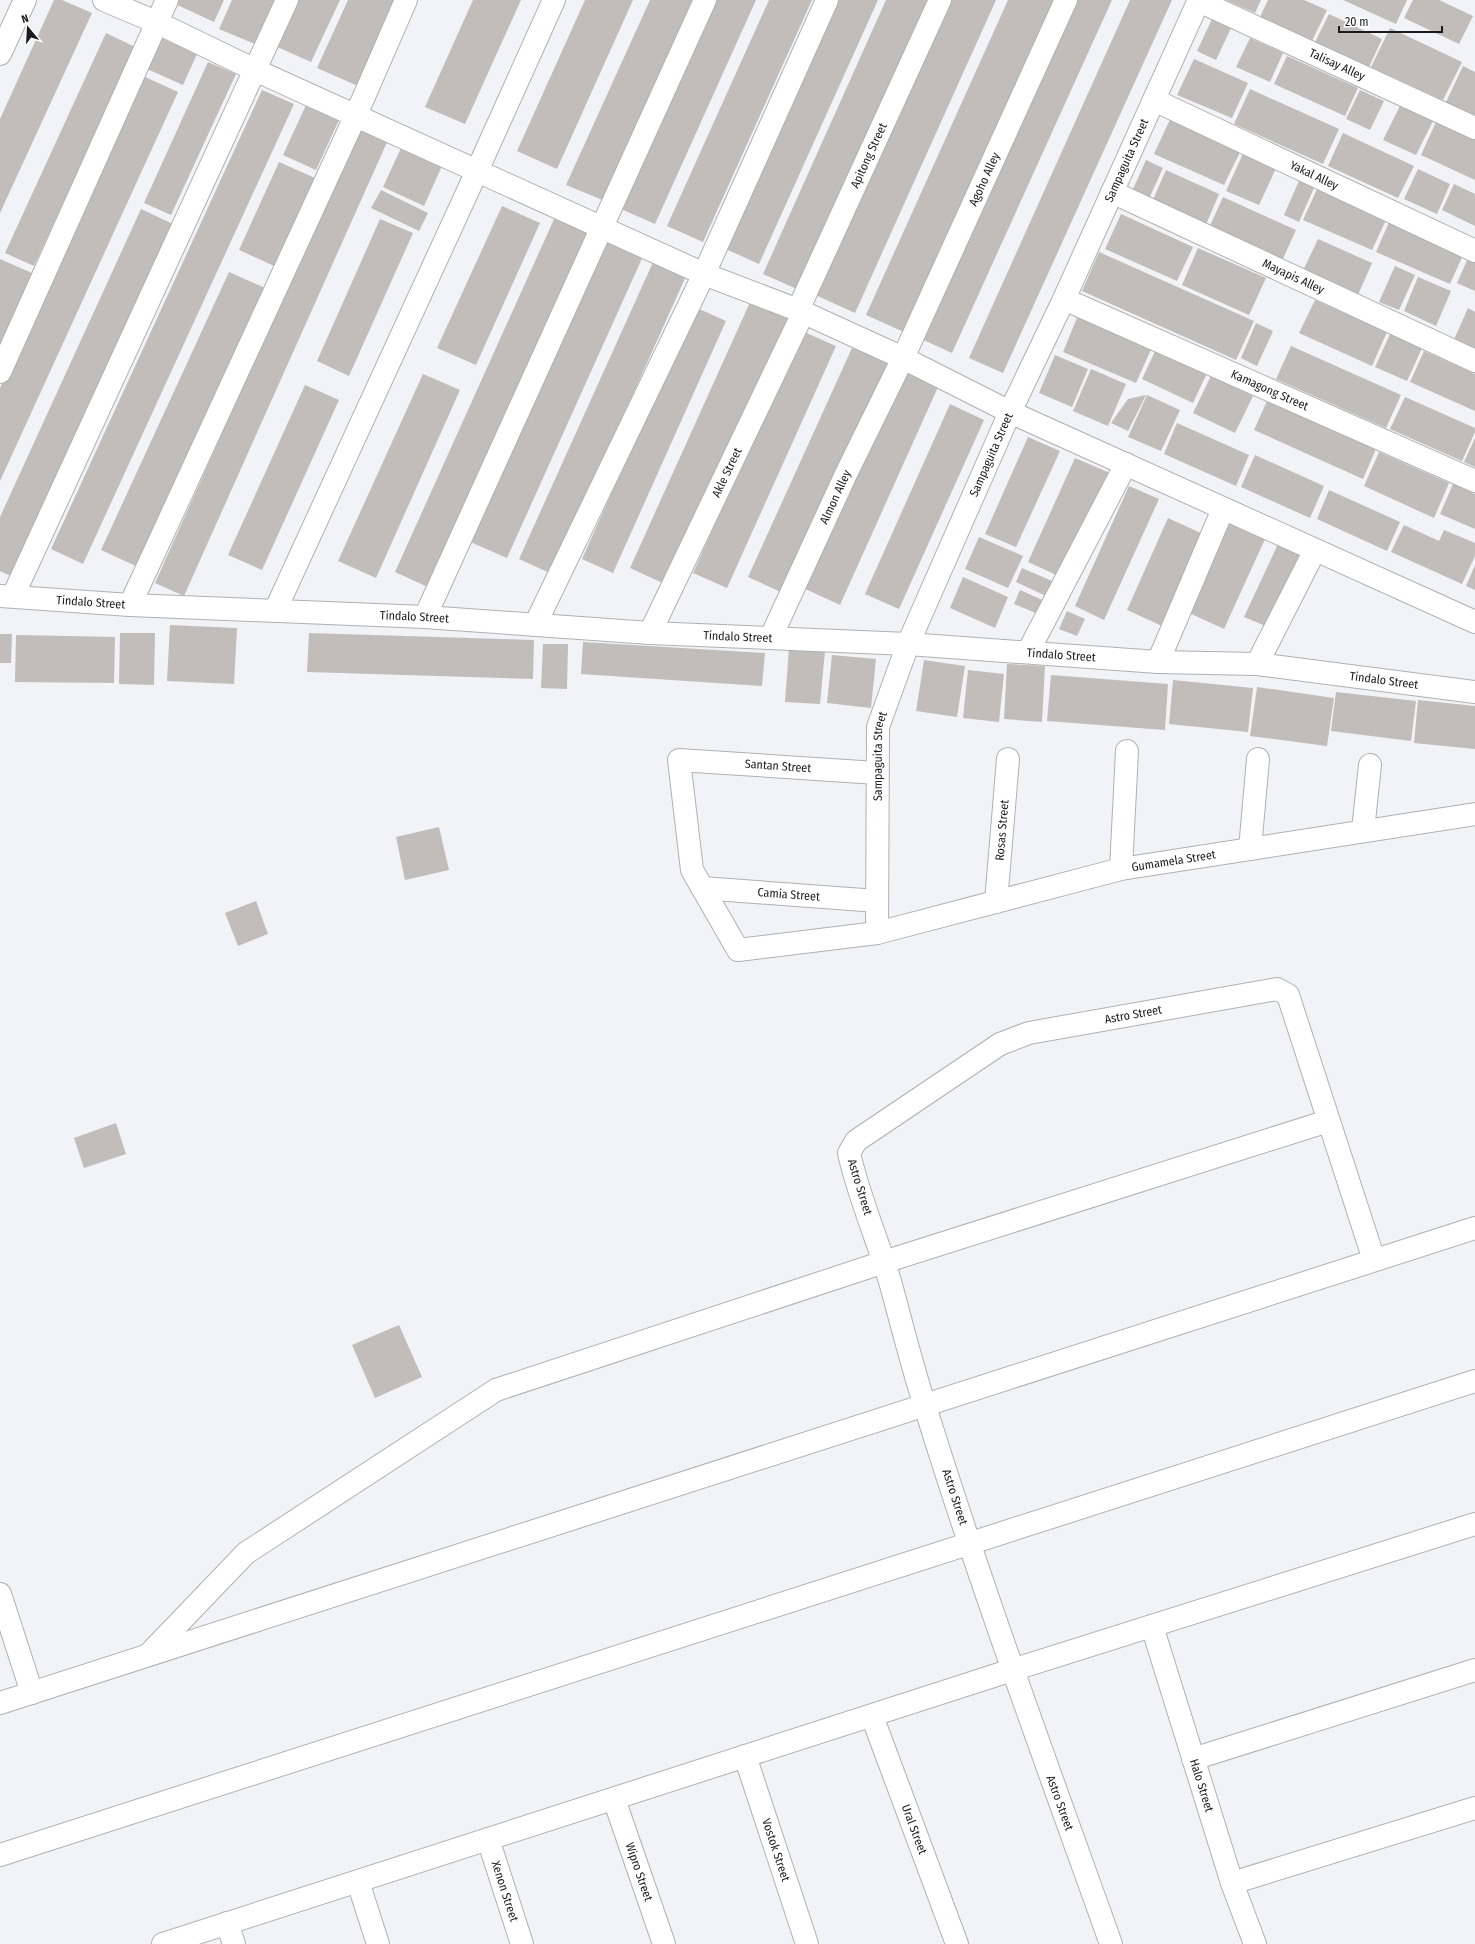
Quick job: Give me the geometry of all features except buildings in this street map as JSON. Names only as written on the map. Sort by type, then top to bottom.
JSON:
[{"type":"street","points":[[0,54],[25,0]]},
{"type":"street","points":[[104,0],[156,22],[255,70],[704,274],[801,312],[903,358],[1010,412],[1475,622]]},
{"type":"street","points":[[0,372],[167,0]]},
{"type":"street","points":[[6,596],[287,0]]},
{"type":"street","points":[[130,605],[356,116],[406,0]]},
{"type":"street","points":[[275,610],[478,171],[554,0]]},
{"type":"street","points":[[425,617],[705,0]]},
{"type":"street","points":[[535,625],[704,274],[826,0]]},
{"type":"street","name":"Apitong Street","points":[[801,312],[940,0]]},
{"type":"street","name":"Agoho Alley","points":[[903,358],[1066,0]]},
{"type":"street","name":"Sampaguita Street","points":[[877,933],[878,727],[908,644],[1010,412],[1064,298],[1199,0]]},
{"type":"street","name":"Talisay Alley","points":[[1199,0],[1475,128]]},
{"type":"street","name":"Yakal Alley","points":[[1154,100],[1475,251]]},
{"type":"street","name":"Mayapis Alley","points":[[1112,192],[1475,361]]},
{"type":"street","name":"Kamagong Street","points":[[1064,298],[1475,481]]},
{"type":"street","name":"Akle Street","points":[[650,633],[801,312]]},
{"type":"street","name":"Almon Alley","points":[[771,637],[846,474],[903,358]]},
{"type":"street","points":[[1028,652],[1126,464]]},
{"type":"street","points":[[1158,662],[1223,509]]},
{"type":"street","points":[[1257,664],[1315,550]]},
{"type":"street","name":"Tindalo Street","points":[[6,596],[130,605],[425,617],[650,633],[908,644],[1158,662],[1257,664],[1475,692]]},
{"type":"street","points":[[1121,869],[1127,751]]},
{"type":"street","name":"Rosas Street","points":[[996,902],[1008,759]]},
{"type":"street","points":[[1250,849],[1258,759]]},
{"type":"street","name":"Santan Street","points":[[702,888],[692,870],[679,760],[877,773]]},
{"type":"street","points":[[1363,830],[1370,765]]},
{"type":"street","name":"Gumamela Street","points":[[702,888],[738,950],[877,933],[1121,869],[1363,830],[1475,814]]},
{"type":"street","name":"Camia Street","points":[[702,888],[877,901]]},
{"type":"street","name":"Astro Street","points":[[1111,1944],[1012,1670],[924,1404],[884,1262],[853,1170],[849,1153],[856,1141],[1000,1044],[1029,1033],[1278,989],[1288,995],[1374,1260]]},
{"type":"street","points":[[148,1656],[246,1553],[496,1390],[884,1262],[1328,1121]]},
{"type":"street","points":[[0,1703],[924,1404],[1475,1228]]},
{"type":"street","points":[[0,1855],[1475,1382]]},
{"type":"street","points":[[163,1944],[1012,1670],[1475,1524]]},
{"type":"street","points":[[0,1594],[32,1693]]},
{"type":"street","name":"Halo Street","points":[[1152,1626],[1232,1883],[1255,1944]]},
{"type":"street","points":[[1193,1759],[1475,1670]]},
{"type":"street","name":"Ural Street","points":[[872,1716],[957,1944]]},
{"type":"street","name":"Vostok Street","points":[[745,1756],[807,1944]]},
{"type":"street","name":"Wipro Street","points":[[614,1799],[664,1944]]},
{"type":"street","points":[[1232,1883],[1475,1808]]},
{"type":"street","name":"Xenon Street","points":[[488,1839],[522,1944]]},
{"type":"street","points":[[358,1882],[378,1944]]},
{"type":"street","points":[[227,1923],[234,1944]]}]
